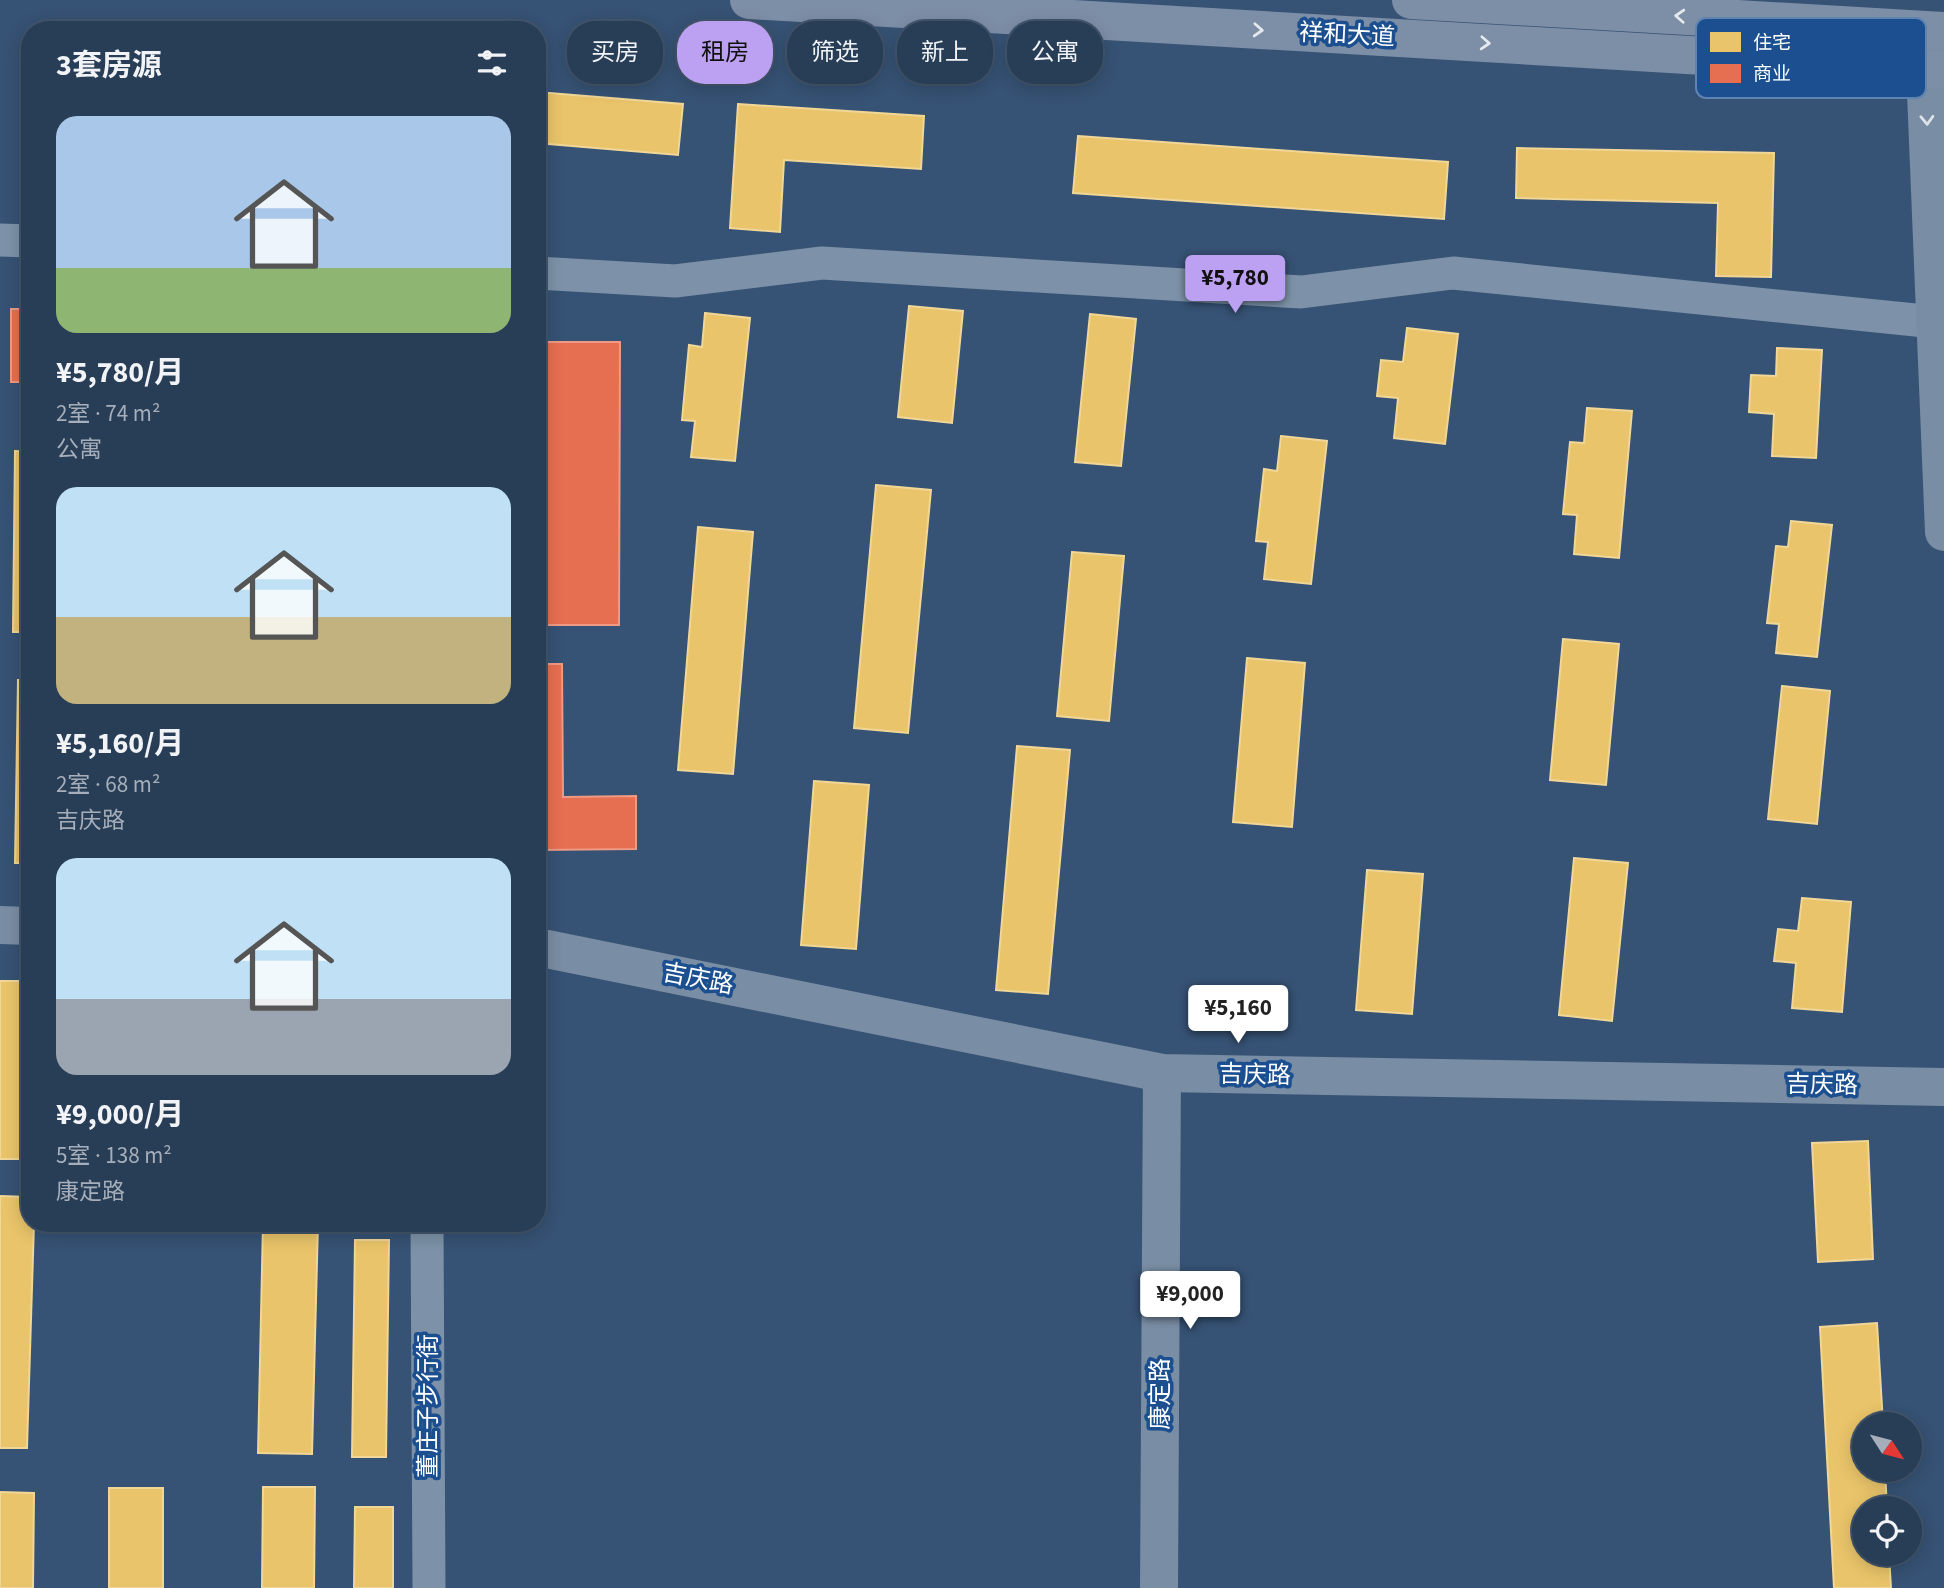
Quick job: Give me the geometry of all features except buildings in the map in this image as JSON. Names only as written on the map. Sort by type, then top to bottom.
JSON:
[{"type":"main road","name":"祥和大道","points":[[750,0],[1696,55]]},
{"type":"main road","name":"祥和大道","points":[[1410,0],[1710,18]]},
{"type":"main road","name":"祥和大道","points":[[1926,31],[1944,32]]},
{"type":"street","points":[[1944,32],[1934,69],[1935,322],[1944,532]]},
{"type":"street","points":[[0,240],[21,241]]},
{"type":"street","points":[[546,273],[675,281],[822,263],[1301,292],[1453,273],[1935,322]]},
{"type":"street","points":[[0,925],[21,926]]},
{"type":"street","name":"吉庆路","points":[[546,949],[1162,1073],[1944,1087]]},
{"type":"street","name":"康定路","points":[[1159,1588],[1162,1073]]},
{"type":"street","name":"董庄子步行街","points":[[427,1232],[429,1588]]}]
